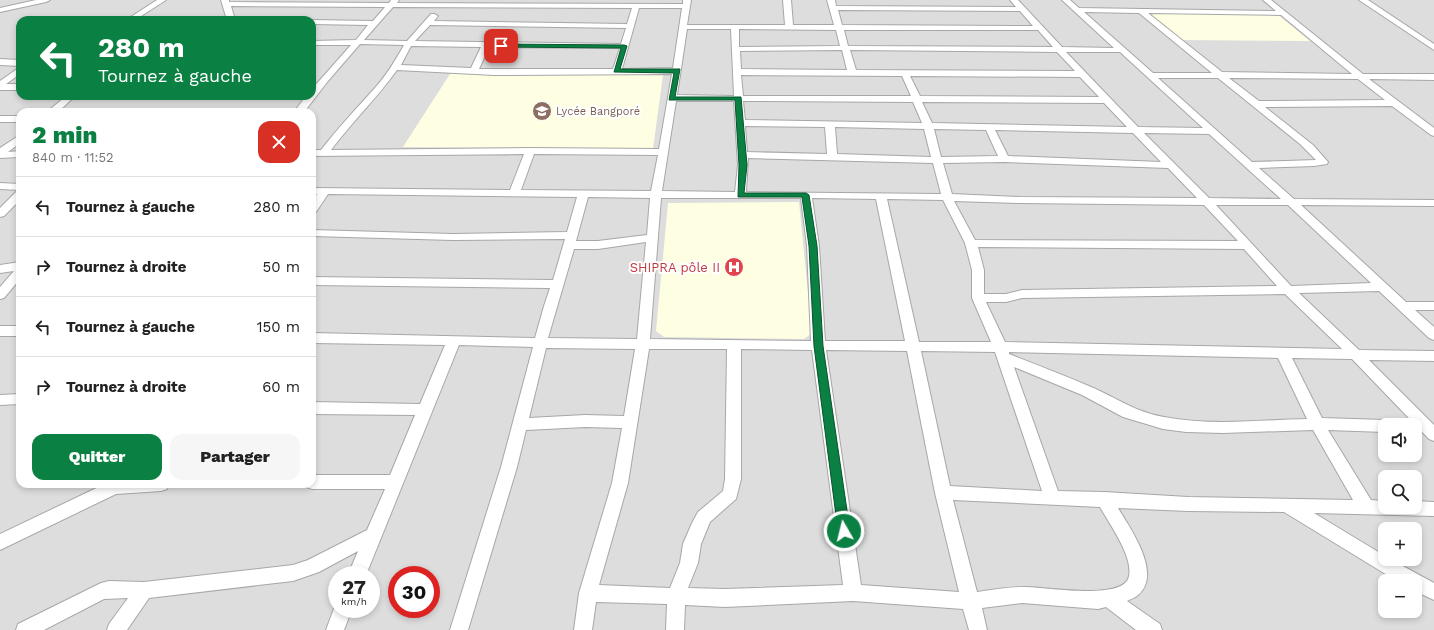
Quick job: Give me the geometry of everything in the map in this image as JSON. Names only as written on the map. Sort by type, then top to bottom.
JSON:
[{"type":"street","points":[[0,10],[46,0]]},
{"type":"street","points":[[136,16],[162,0]]},
{"type":"street","points":[[460,5],[469,0]]},
{"type":"street","points":[[787,0],[789,27]]},
{"type":"street","points":[[1014,0],[1106,100],[1248,245],[1288,290],[1355,354],[1426,430]]},
{"type":"street","points":[[1066,0],[1292,203],[1434,335]]},
{"type":"street","points":[[1267,0],[1360,77],[1434,133]]},
{"type":"street","points":[[1363,0],[1434,48]]},
{"type":"street","points":[[230,16],[225,2],[393,2],[443,5],[541,3],[636,6],[687,3],[656,194],[643,344],[631,422],[620,483],[588,593],[583,630]]},
{"type":"street","points":[[336,23],[354,2]]},
{"type":"street","points":[[316,91],[393,2]]},
{"type":"street","points":[[852,72],[833,4],[988,18],[1040,28]]},
{"type":"street","points":[[324,153],[339,133],[378,90],[395,67],[409,43],[429,23],[443,5]]},
{"type":"street","points":[[617,71],[636,6]]},
{"type":"street","points":[[684,27],[839,27],[988,18],[1022,9]]},
{"type":"street","points":[[1078,10],[1282,12]]},
{"type":"street","points":[[1141,11],[1218,75],[1257,104],[1323,162],[1250,165]]},
{"type":"street","points":[[316,22],[374,23]]},
{"type":"street","points":[[429,23],[630,26]]},
{"type":"street","points":[[736,26],[735,49],[742,155],[740,195]]},
{"type":"street","points":[[316,43],[358,42],[624,46]]},
{"type":"street","points":[[474,71],[486,45]]},
{"type":"street","points":[[735,49],[845,48],[1122,50]]},
{"type":"street","points":[[0,62],[16,63]]},
{"type":"street","points":[[395,67],[474,71],[677,71]]},
{"type":"street","points":[[737,72],[1083,74]]},
{"type":"street","points":[[0,86],[16,73]]},
{"type":"street","points":[[905,73],[928,126],[947,197],[971,243],[978,270],[978,298],[1002,352],[1052,497]]},
{"type":"street","points":[[1151,76],[1218,75],[1434,77]]},
{"type":"street","points":[[1419,77],[1434,87]]},
{"type":"street","points":[[0,86],[16,87]]},
{"type":"street","points":[[672,98],[1106,100]]},
{"type":"street","points":[[57,108],[66,100]]},
{"type":"street","points":[[302,108],[309,100]]},
{"type":"street","points":[[1257,104],[1394,104]]},
{"type":"street","points":[[0,119],[16,119]]},
{"type":"street","points":[[740,123],[928,126],[990,129],[1212,132]]},
{"type":"street","points":[[830,124],[832,157]]},
{"type":"street","points":[[990,129],[1004,159]]},
{"type":"street","points":[[0,154],[16,141]]},
{"type":"street","points":[[514,193],[530,151]]},
{"type":"street","points":[[316,153],[530,151],[664,152]]},
{"type":"street","points":[[0,154],[16,154]]},
{"type":"street","points":[[742,155],[937,160],[1004,159],[1169,165]]},
{"type":"street","points":[[0,186],[16,187]]},
{"type":"street","points":[[316,191],[806,195],[1034,200],[1204,200],[1292,203],[1434,203]]},
{"type":"street","points":[[316,204],[325,191]]},
{"type":"street","points":[[459,630],[509,467],[550,306],[558,284],[583,194]]},
{"type":"street","points":[[806,195],[813,246],[818,346],[853,593]]},
{"type":"street","points":[[881,197],[943,493],[978,630]]},
{"type":"street","points":[[0,214],[16,198]]},
{"type":"street","points":[[316,234],[570,240],[598,245],[651,238]]},
{"type":"street","points":[[971,243],[1248,245]]},
{"type":"street","points":[[0,269],[16,272]]},
{"type":"street","points":[[0,295],[16,276]]},
{"type":"street","points":[[316,281],[558,284]]},
{"type":"street","points":[[978,298],[1006,298],[1022,294],[1288,290],[1382,286]]},
{"type":"street","points":[[1404,306],[1434,306]]},
{"type":"street","points":[[0,331],[16,331]]},
{"type":"street","points":[[316,338],[541,343],[913,347],[1002,352],[1060,349],[1434,356]]},
{"type":"street","points":[[361,566],[454,340]]},
{"type":"street","points":[[675,630],[676,596],[689,563],[692,544],[698,528],[704,517],[730,494],[733,479],[734,344]]},
{"type":"street","points":[[1002,352],[1087,391],[1128,413],[1163,422],[1186,426],[1223,427],[1317,424],[1378,426]]},
{"type":"street","points":[[1283,353],[1317,424],[1366,507]]},
{"type":"street","points":[[0,400],[16,399]]},
{"type":"street","points":[[316,408],[425,410]]},
{"type":"street","points":[[520,424],[585,421],[631,422]]},
{"type":"street","points":[[316,482],[396,482]]},
{"type":"street","points":[[0,542],[111,488]]},
{"type":"street","points":[[943,493],[1188,504],[1434,509]]},
{"type":"street","points":[[588,593],[725,598],[853,593],[970,601],[1022,595],[1098,600],[1117,597],[1132,589],[1138,579],[1138,567],[1131,546],[1104,500]]},
{"type":"street","points":[[1287,505],[1401,574]]},
{"type":"street","points":[[25,630],[101,591],[109,589],[144,590],[221,580],[275,576],[293,573],[313,566],[373,535]]},
{"type":"street","points":[[1422,585],[1434,592]]},
{"type":"street","points":[[116,630],[144,590]]},
{"type":"street","points":[[1108,598],[1141,623],[1153,630]]},
{"type":"street","points":[[335,630],[340,618]]},
{"type":"shaded area","points":[[0,0],[1434,0],[1434,630],[0,630]]},
{"type":"shaded area","points":[[1149,14],[1278,15],[1310,41],[1182,40]]},
{"type":"shaded area","name":"Lycée Bangporé","points":[[450,74],[663,75],[653,149],[403,147]]},
{"type":"shaded area","name":"SHIPRA pôle II","points":[[799,202],[812,333],[804,339],[664,337],[656,331],[668,203]]},
{"type":"place","name":"Lycée Bangporé","points":[[542,111]]},
{"type":"place","name":"SHIPRA pôle II","points":[[734,267]]},
{"type":"route","points":[[501,46],[624,46],[617,71],[677,71],[672,98],[738,98],[743,165],[740,195],[806,195],[813,246],[818,346],[844,531]]}]
